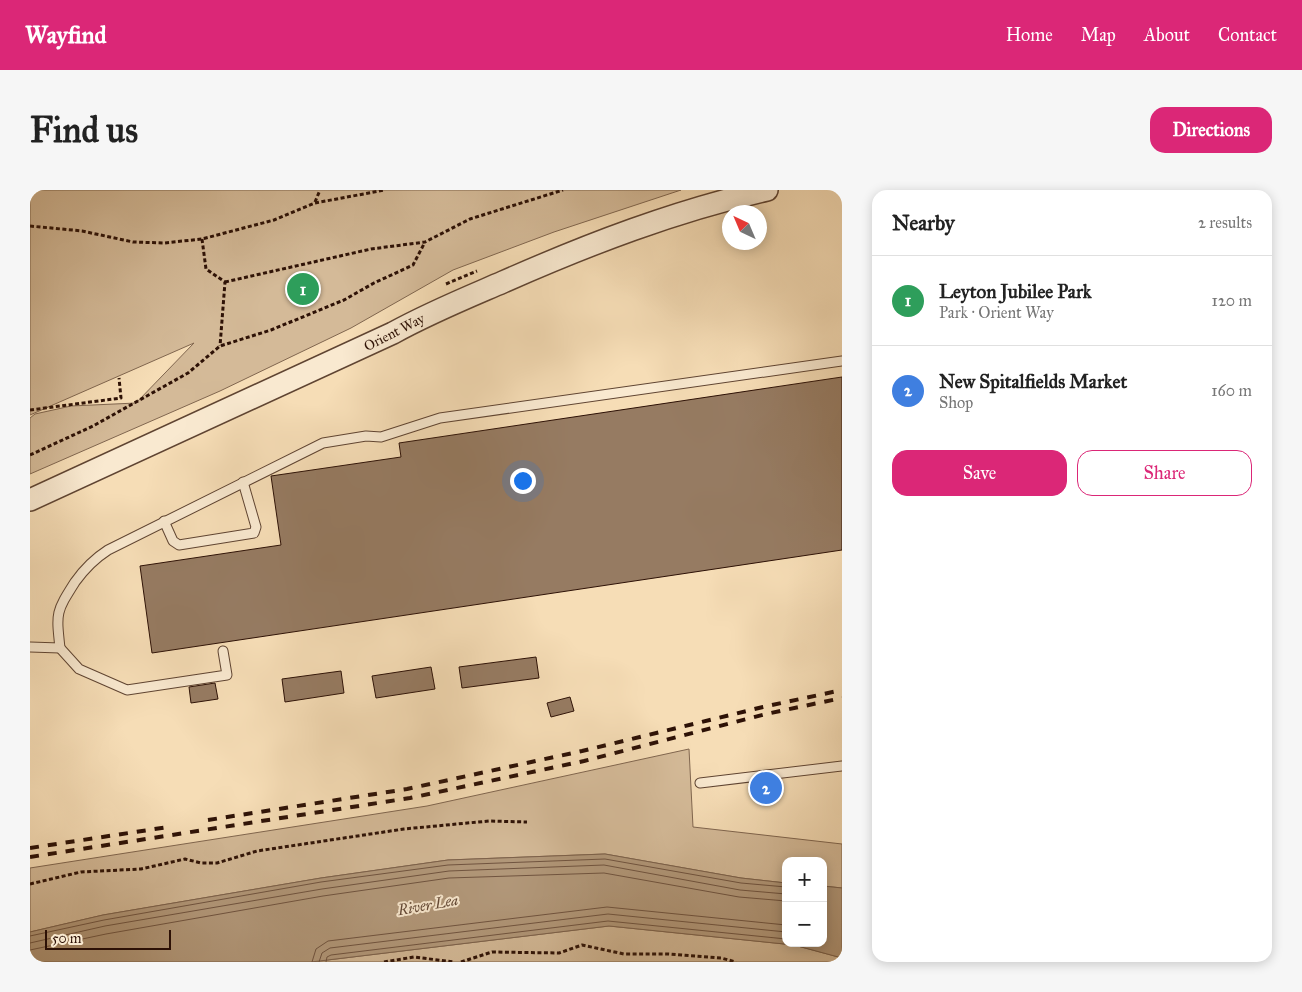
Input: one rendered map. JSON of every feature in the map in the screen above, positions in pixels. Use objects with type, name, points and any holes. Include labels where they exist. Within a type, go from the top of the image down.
[{"type":"street","name":"Orient Way","points":[[30,500],[393,334],[423,317],[562,256],[680,214],[767,190]]},
{"type":"lane","points":[[223,651],[227,674],[127,690],[79,669],[60,648],[57,622],[60,604],[90,562],[108,550],[323,443],[366,436],[382,438],[440,418],[842,361]]},
{"type":"lane","points":[[164,522],[173,541],[179,545],[254,534],[256,527],[243,482]]},
{"type":"lane","points":[[31,648],[60,648]]},
{"type":"lane","points":[[700,783],[842,766]]},
{"type":"path","points":[[315,203],[320,190]]},
{"type":"path","points":[[30,226],[82,231],[133,242],[164,243],[202,238],[274,220],[315,203],[386,190]]},
{"type":"path","points":[[202,238],[206,269],[225,282],[371,249],[425,242],[470,220],[563,190]]},
{"type":"path","points":[[30,455],[93,426],[188,373],[220,346],[271,330],[344,300],[374,283],[413,265],[425,242]]},
{"type":"path","points":[[220,346],[225,282]]},
{"type":"path","points":[[30,410],[121,398],[119,378]]},
{"type":"path","points":[[30,884],[81,872],[141,870],[185,859],[201,863],[217,863],[257,851],[404,829],[490,820],[527,822]]},
{"type":"path","points":[[461,962],[492,952],[559,953],[582,945],[624,954],[668,954],[721,958],[736,962]]},
{"type":"path","points":[[384,962],[414,958],[454,962]]},
{"type":"shaded area","points":[[30,190],[681,190],[554,232],[453,270],[351,328],[220,391],[30,474],[30,418],[35,414],[71,406],[136,403],[194,343],[30,415]]},
{"type":"shaded area","points":[[689,749],[693,827],[842,844],[842,888],[827,886],[827,857],[782,857],[782,883],[741,878],[605,854],[448,860],[321,878],[103,915],[30,932],[30,868],[427,806]]},
{"type":"shaded area","points":[[609,926],[782,944],[782,947],[801,947],[842,958],[842,962],[311,962]]},
{"type":"water","name":"River Lea","points":[[605,854],[741,878],[782,883],[782,944],[609,926],[311,962],[30,962],[30,932],[103,915],[321,878],[448,860]]},
{"type":"water","points":[[827,886],[842,888],[842,958],[801,947],[827,947]]},
{"type":"building","points":[[842,377],[842,550],[152,653],[140,566],[281,545],[271,476],[401,457],[399,443]]},
{"type":"building","points":[[536,657],[539,678],[462,688],[459,667]]},
{"type":"building","points":[[431,667],[435,689],[376,698],[372,676]]},
{"type":"building","points":[[341,671],[344,693],[285,702],[282,679]]},
{"type":"building","points":[[215,683],[218,699],[191,703],[189,687]]},
{"type":"building","points":[[570,697],[574,711],[551,717],[547,703]]},
{"type":"railway","points":[[208,820],[407,789],[582,751],[842,690]]},
{"type":"railway","points":[[30,857],[410,798],[584,761],[766,714],[842,698]]},
{"type":"railway","points":[[30,848],[168,827]]},
{"type":"place","name":"Leyton Jubilee Park","points":[[303,289]]},
{"type":"place","name":"New Spitalfields Market","points":[[766,788]]}]
